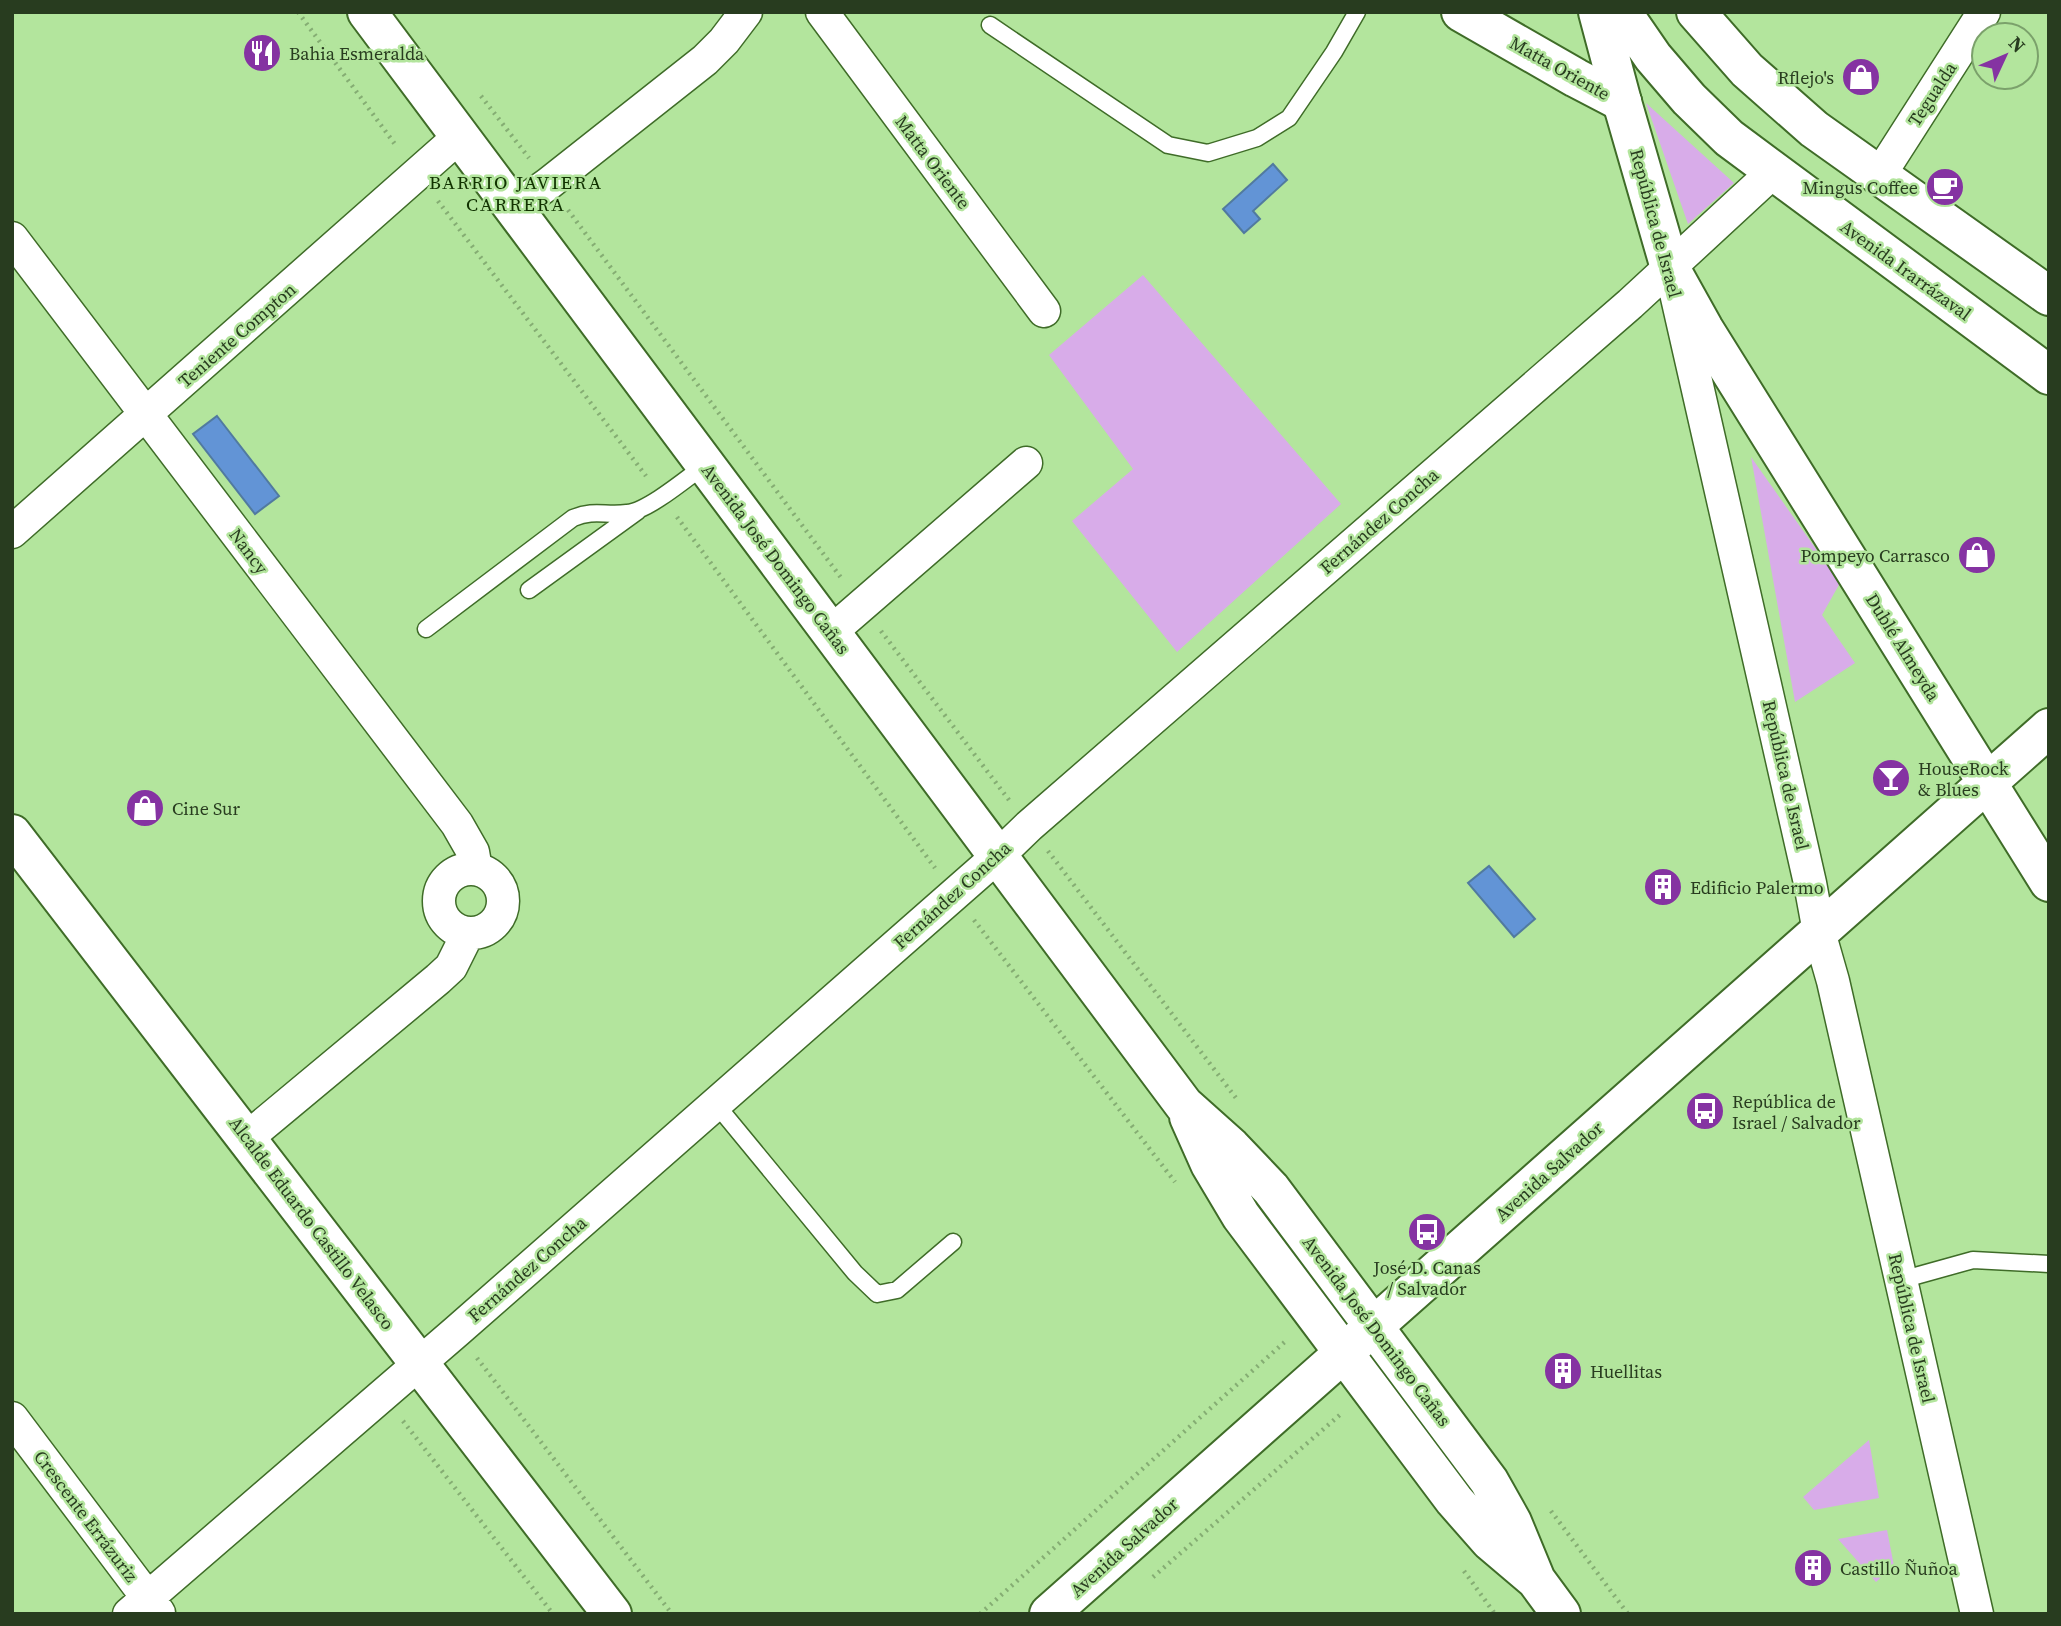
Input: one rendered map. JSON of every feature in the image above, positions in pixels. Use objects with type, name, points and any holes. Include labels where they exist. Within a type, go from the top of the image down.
[{"type":"main road","name":"Avenida José Domingo Cañas","points":[[367,12],[1184,1105],[1231,1147],[1271,1189],[1374,1326],[1489,1481],[1512,1522],[1536,1580]]},
{"type":"main road","name":"Matta Oriente","points":[[1461,12],[1622,102]]},
{"type":"main road","name":"República de Israel","points":[[1598,12],[1670,268]]},
{"type":"main road","name":"Avenida Irarrázaval","points":[[1622,12],[1653,57],[1689,99],[1729,138],[2049,375]]},
{"type":"main road","points":[[1696,12],[1747,70],[1814,129],[2049,296]]},
{"type":"main road","name":"Dublé Almeyda","points":[[1670,268],[1704,330],[2049,882]]},
{"type":"main road","name":"Avenida Salvador","points":[[1049,1614],[2049,728]]},
{"type":"main road","name":"Alcalde Eduardo Castillo Velasco","points":[[12,834],[612,1614]]},
{"type":"main road","name":"Avenida José Domingo Cañas","points":[[1184,1105],[1210,1164],[1241,1216],[1454,1500],[1490,1541],[1536,1580],[1561,1614]]},
{"type":"street","points":[[513,209],[695,68],[724,41],[746,12]]},
{"type":"street","name":"Matta Oriente","points":[[822,12],[1044,311]]},
{"type":"street","name":"Tegualda","points":[[1880,176],[1984,12]]},
{"type":"street","name":"Teniente Compton","points":[[12,532],[460,136]]},
{"type":"street","name":"Fernández Concha","points":[[145,1608],[382,1395],[1029,826],[1670,268],[1773,172]]},
{"type":"street","name":"Nancy","points":[[12,238],[457,824],[473,852],[476,869]]},
{"type":"street","name":"República de Israel","points":[[1670,268],[1812,891],[1819,932],[1833,981],[1977,1614]]},
{"type":"street","points":[[831,632],[1026,463]]},
{"type":"street","points":[[476,869],[494,878],[500,886],[504,906],[495,924],[487,930],[468,933],[447,923],[441,914],[439,903],[441,891],[454,874],[476,869]]},
{"type":"street","points":[[247,1138],[438,979],[458,955],[468,933]]},
{"type":"street","name":"Crescente Errázuriz","points":[[12,1418],[145,1608]]},
{"type":"lane","points":[[990,25],[1168,145],[1208,153],[1258,138],[1290,118],[1357,12]]},
{"type":"lane","points":[[529,590],[705,465]]},
{"type":"lane","points":[[426,629],[573,518],[586,513],[628,513],[643,508]]},
{"type":"lane","points":[[715,1103],[855,1273],[877,1294],[897,1290],[953,1242]]},
{"type":"lane","points":[[1901,1280],[1973,1260],[2049,1264]]},
{"type":"path","points":[[298,12],[661,496],[954,894],[1182,1192]]},
{"type":"path","points":[[457,1331],[672,1614]]},
{"type":"path","points":[[980,1614],[1292,1335]]},
{"type":"path","points":[[1151,1578],[1371,1388]]},
{"type":"path","points":[[382,1395],[553,1614]]},
{"type":"shaded area","points":[[1646,103],[1734,183],[1688,224]]},
{"type":"shaded area","points":[[1143,275],[1341,504],[1177,652],[1072,521],[1133,469],[1049,355]]},
{"type":"shaded area","points":[[1751,457],[1840,583],[1822,615],[1855,663],[1795,702]]},
{"type":"shaded area","points":[[1869,1440],[1879,1498],[1814,1510],[1803,1497]]},
{"type":"shaded area","points":[[1887,1530],[1894,1566],[1876,1582],[1838,1539]]},
{"type":"water","points":[[1273,164],[1287,180],[1253,211],[1260,219],[1244,233],[1223,209]]},
{"type":"water","points":[[217,416],[279,496],[255,514],[193,434]]},
{"type":"water","points":[[1489,866],[1535,919],[1514,937],[1468,883]]},
{"type":"place","name":"Bahia Esmeralda","points":[[262,53]]},
{"type":"place","name":"Rflejo's","points":[[1861,77]]},
{"type":"place","name":"Mingus Coffee","points":[[1945,187]]},
{"type":"place","name":"Pompeyo Carrasco","points":[[1977,555]]},
{"type":"place","name":"HouseRock & Blues","points":[[1891,778]]},
{"type":"place","name":"Cine Sur","points":[[145,808]]},
{"type":"place","name":"Edificio Palermo","points":[[1663,887]]},
{"type":"place","name":"República de Israel / Salvador","points":[[1705,1111]]},
{"type":"place","name":"José D. Canas / Salvador","points":[[1427,1232]]},
{"type":"place","name":"Huellitas","points":[[1563,1371]]},
{"type":"place","name":"Castillo Ñuñoa","points":[[1813,1568]]},
{"type":"district","name":"BARRIO JAVIERA CARRERA","points":[[516,193]]}]
